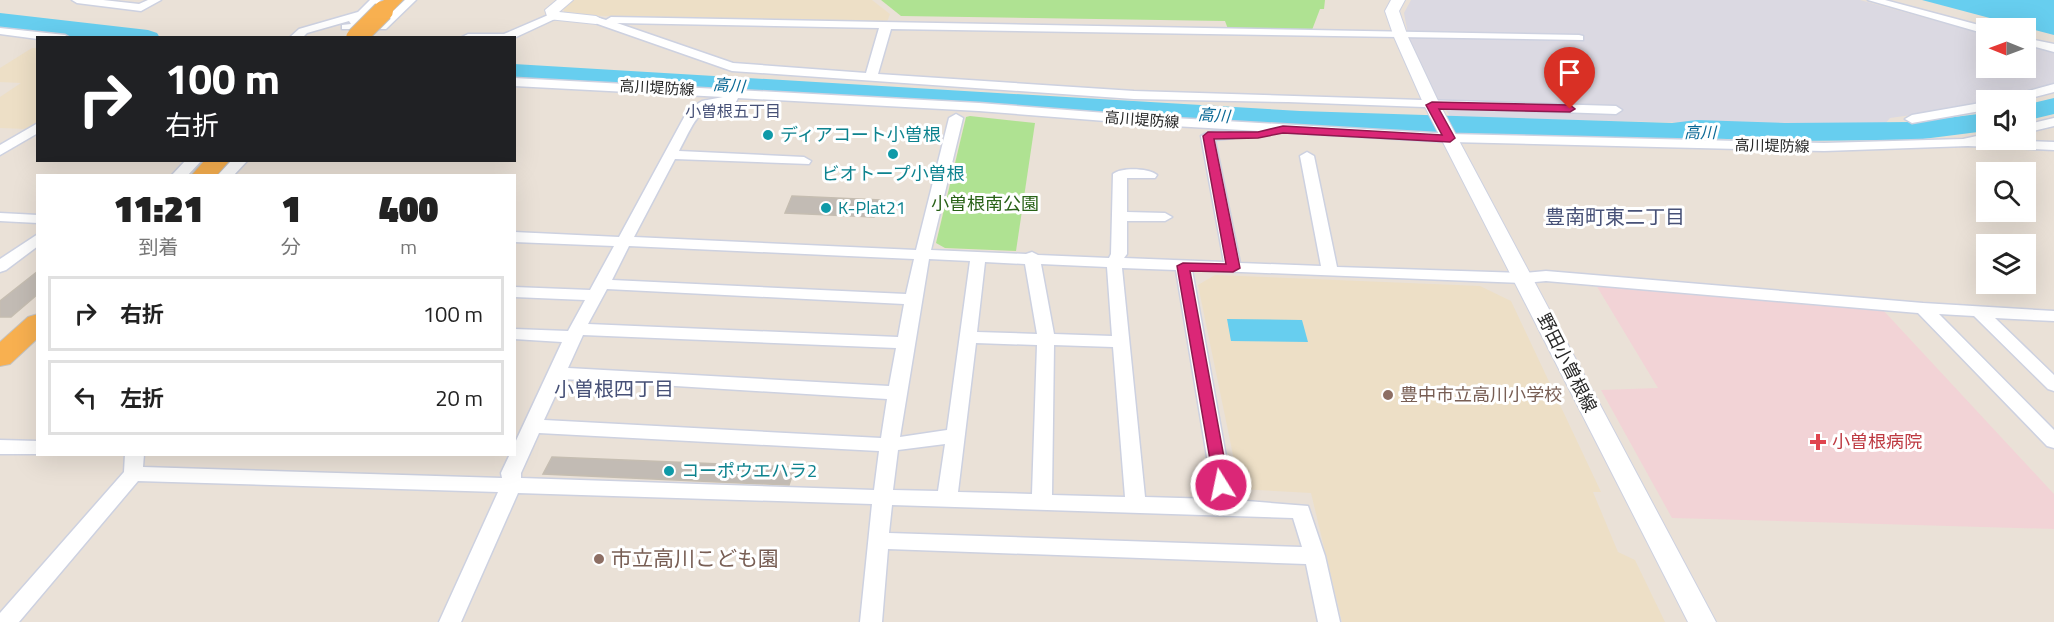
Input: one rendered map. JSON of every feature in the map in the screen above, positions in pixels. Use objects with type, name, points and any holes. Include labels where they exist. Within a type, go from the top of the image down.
[{"type":"highway","points":[[358,36],[384,4]]},
{"type":"highway","points":[[204,174],[217,162]]},
{"type":"highway","points":[[0,357],[36,325]]},
{"type":"street","points":[[77,0],[141,8],[156,0]]},
{"type":"street","points":[[361,14],[346,27],[382,27],[411,0]]},
{"type":"street","points":[[553,16],[552,10],[566,0]]},
{"type":"street","name":"野田小曽根線","points":[[1398,0],[1392,11],[1401,37],[1432,105],[1702,622]]},
{"type":"street","points":[[1873,0],[1976,28]]},
{"type":"street","points":[[297,36],[303,31],[361,14],[384,4]]},
{"type":"street","points":[[508,36],[553,16],[596,20],[1401,37],[1579,38]]},
{"type":"street","points":[[596,20],[732,67],[1134,95],[1616,110]]},
{"type":"street","points":[[871,78],[886,25]]},
{"type":"street","points":[[0,31],[46,36]]},
{"type":"street","points":[[2036,44],[2054,48]]},
{"type":"street","name":"高川堤防線","points":[[516,82],[979,107],[1283,130],[1450,138],[1824,147],[1964,143],[1976,140]]},
{"type":"street","points":[[2036,93],[2054,88]]},
{"type":"street","points":[[450,622],[512,484],[511,473],[576,333],[693,113],[707,104],[762,95]]},
{"type":"street","points":[[1912,119],[1976,108]]},
{"type":"street","points":[[871,622],[888,445],[922,254],[956,118]]},
{"type":"street","points":[[2036,126],[2054,122]]},
{"type":"street","points":[[0,151],[7,142],[36,128]]},
{"type":"street","points":[[1233,268],[1208,136],[1258,135],[1283,130]]},
{"type":"street","points":[[1964,143],[1996,146],[2054,146]]},
{"type":"street","points":[[670,155],[804,161]]},
{"type":"street","points":[[1306,156],[1330,271]]},
{"type":"street","points":[[180,174],[193,162]]},
{"type":"street","points":[[226,174],[239,162]]},
{"type":"street","points":[[1136,505],[1114,262],[1119,254],[1120,174],[1150,175]]},
{"type":"street","points":[[1119,216],[1165,217]]},
{"type":"street","points":[[0,217],[36,219]]},
{"type":"street","points":[[516,237],[1032,257],[1233,268],[1523,278],[1546,276],[1923,308],[2054,316]]},
{"type":"street","points":[[0,267],[36,240]]},
{"type":"street","points":[[947,500],[978,255]]},
{"type":"street","points":[[1032,257],[1046,339],[1042,502]]},
{"type":"street","points":[[1183,266],[1225,507]]},
{"type":"street","points":[[516,292],[598,290],[913,298]]},
{"type":"street","points":[[1923,308],[2054,441]]},
{"type":"street","points":[[1978,311],[2054,385]]},
{"type":"street","points":[[516,334],[576,333],[906,344]]},
{"type":"street","points":[[967,337],[1120,342]]},
{"type":"street","points":[[558,373],[897,393]]},
{"type":"street","points":[[533,426],[888,445],[955,436]]},
{"type":"street","points":[[0,447],[36,448]]},
{"type":"street","points":[[6,622],[134,464],[512,484],[1301,511],[1315,556],[1329,622]]},
{"type":"street","points":[[877,541],[1315,556]]},
{"type":"shaded area","points":[[573,0],[872,0],[890,14],[887,22],[565,15],[563,7]]},
{"type":"shaded area","points":[[1411,0],[1860,0],[1976,32],[1976,78],[2036,78],[2036,48],[2054,52],[2054,84],[2035,90],[1976,90],[1976,105],[1890,118],[1885,124],[1779,125],[1451,117],[1438,100],[1409,40],[1404,13]]},
{"type":"shaded area","points":[[32,48],[36,48],[36,125],[29,129],[0,128],[0,97],[21,83],[0,82],[0,68]]},
{"type":"shaded area","name":"豊中市立高川小学校","points":[[1215,275],[1480,286],[1511,301],[1601,492],[1593,492],[1618,552],[1635,560],[1665,622],[1342,622],[1311,493],[1240,489],[1198,285]]},
{"type":"shaded area","name":"小曽根病院","points":[[1596,285],[1883,310],[2054,494],[2054,529],[1672,518],[1601,390],[1658,388]]},
{"type":"green space","points":[[881,0],[1325,0],[1324,9],[1320,9],[1312,30],[1228,29],[1225,21],[901,16]]},
{"type":"green space","name":"小曽根南公園","points":[[966,117],[1035,123],[1016,251],[945,248],[936,243]]},
{"type":"water","points":[[1922,0],[2054,0],[2054,35],[2036,30],[2036,18],[1990,18]]},
{"type":"water","points":[[1227,319],[1302,320],[1308,342],[1231,341]]},
{"type":"building","name":"K-Plat21","points":[[792,196],[880,200],[874,217],[785,213]]},
{"type":"building","points":[[36,273],[36,296],[11,317],[0,317],[0,301]]},
{"type":"building","name":"コーポウエハラ2","points":[[552,457],[795,467],[789,485],[543,474]]},
{"type":"waterway","name":"高川","points":[[0,20],[132,36]]},
{"type":"waterway","name":"高川","points":[[516,72],[1300,120],[1672,132],[1697,129],[1785,132],[1915,131],[1976,123]]},
{"type":"waterway","name":"高川","points":[[2036,110],[2054,106]]},
{"type":"place","name":"ディアコート小曽根","points":[[768,135]]},
{"type":"place","name":"ビオトープ小曽根","points":[[893,154]]},
{"type":"place","name":"K-Plat21","points":[[826,208]]},
{"type":"place","name":"豊中市立高川小学校","points":[[1388,395]]},
{"type":"place","name":"小曽根病院","points":[[1818,442]]},
{"type":"place","name":"コーポウエハラ2","points":[[669,471]]},
{"type":"place","name":"市立高川こども園","points":[[599,559]]},
{"type":"district","name":"小曽根五丁目","points":[[733,111]]},
{"type":"district","name":"豊南町東二丁目","points":[[1615,217]]},
{"type":"district","name":"小曽根四丁目","points":[[614,389]]},
{"type":"route","points":[[1221,485],[1183,266],[1233,268],[1208,136],[1258,135],[1283,130],[1450,138],[1432,105],[1570,109]]}]
